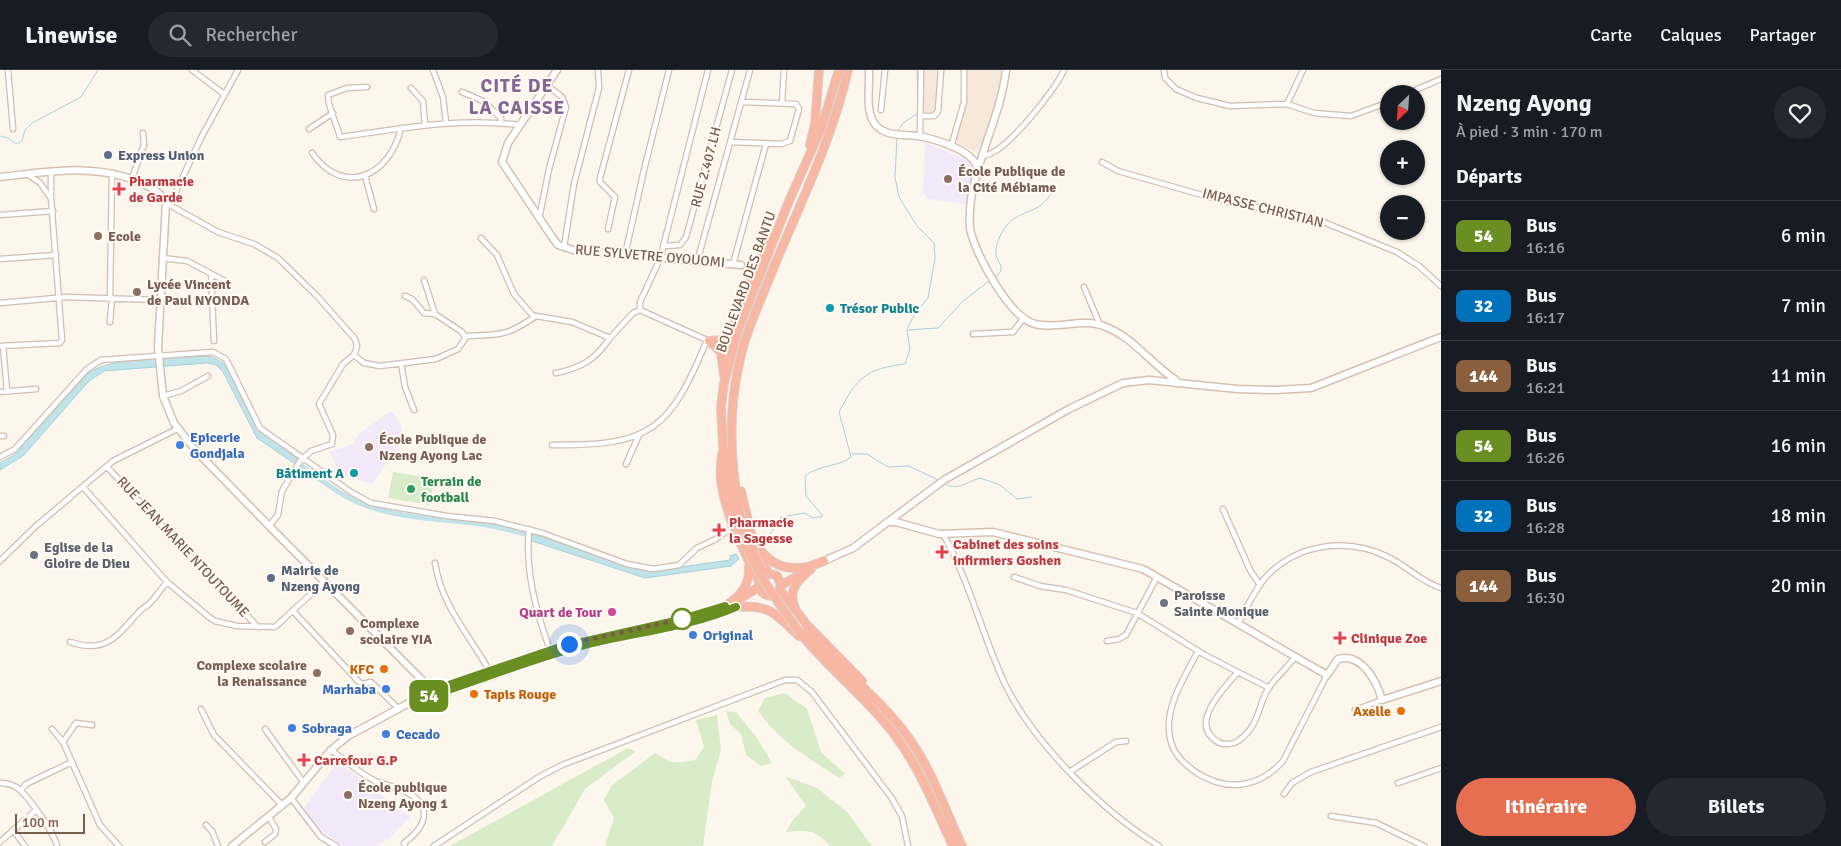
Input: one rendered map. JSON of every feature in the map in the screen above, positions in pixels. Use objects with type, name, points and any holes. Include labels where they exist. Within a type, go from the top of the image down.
[{"type":"highway","points":[[802,172],[815,124],[819,70]]},
{"type":"highway","name":"BOULEVARD DES BANTU","points":[[736,510],[723,447],[721,407],[724,383],[738,330],[776,234],[821,130],[839,70]]},
{"type":"highway","name":"BOULEVARD DES BANTU","points":[[736,510],[731,460],[732,428],[737,373],[743,349],[771,272],[831,128],[848,70]]},
{"type":"highway","points":[[708,340],[720,341],[731,332],[768,240],[776,234]]},
{"type":"highway","points":[[708,340],[723,356],[724,383]]},
{"type":"highway","points":[[732,428],[740,487],[754,543],[799,617],[867,686],[909,738],[932,777],[962,846]]},
{"type":"highway","points":[[723,447],[721,480],[733,527],[759,584],[801,633],[878,714],[901,744],[926,788],[952,846]]},
{"type":"highway","points":[[736,510],[743,542],[752,563],[763,582],[801,633]]},
{"type":"highway","points":[[754,543],[770,561],[779,566],[788,570],[809,568]]},
{"type":"highway","points":[[736,607],[767,595],[777,594],[781,587],[809,568],[824,561]]},
{"type":"highway","points":[[725,606],[739,596],[746,587],[749,578],[749,564]]},
{"type":"highway","points":[[725,606],[749,595],[759,584],[763,576],[809,568]]},
{"type":"highway","points":[[799,617],[792,599],[793,590],[809,568]]},
{"type":"highway","points":[[736,607],[758,606],[772,610],[801,633],[880,704],[909,738]]},
{"type":"street","points":[[8,70],[13,129]]},
{"type":"street","points":[[192,70],[224,94]]},
{"type":"street","points":[[238,70],[224,94],[174,196],[166,203],[160,300],[159,356],[166,407],[177,429],[269,526],[433,692]]},
{"type":"street","points":[[433,70],[443,97],[446,123]]},
{"type":"street","name":"RUE SYLVETRE OYOUOMI","points":[[557,70],[504,149],[502,162],[552,238],[564,247],[573,250],[741,265]]},
{"type":"street","points":[[564,247],[574,184],[599,88],[598,70]]},
{"type":"street","points":[[608,229],[615,197],[600,182],[600,178],[629,70]]},
{"type":"street","points":[[625,255],[645,162],[669,70]]},
{"type":"street","points":[[640,310],[640,302],[664,246],[708,70]]},
{"type":"street","name":"RUE 2.407.LH","points":[[664,246],[680,245],[686,237],[732,70]]},
{"type":"street","points":[[697,262],[750,70]]},
{"type":"street","points":[[782,103],[784,70]]},
{"type":"street","points":[[869,70],[871,115],[876,125],[885,132],[920,136],[965,153],[974,160],[978,170]]},
{"type":"street","points":[[881,110],[885,70]]},
{"type":"street","points":[[920,136],[921,70]]},
{"type":"street","points":[[920,116],[934,116],[938,111],[942,70]]},
{"type":"street","points":[[951,147],[964,102],[964,70]]},
{"type":"street","points":[[1006,70],[971,199],[970,229],[980,256],[993,279],[1023,319],[1045,325],[1080,322],[1100,325],[1124,337],[1179,382]]},
{"type":"street","points":[[965,153],[992,154],[1028,122],[1045,102],[1064,70]]},
{"type":"street","points":[[1164,70],[1165,78],[1170,84],[1197,98],[1230,106],[1287,104],[1314,113],[1352,116],[1380,105]]},
{"type":"street","points":[[1287,104],[1303,70]]},
{"type":"street","points":[[1425,86],[1441,79]]},
{"type":"street","points":[[539,220],[566,107],[562,97],[547,85]]},
{"type":"street","points":[[367,87],[329,93],[328,102],[340,137],[446,123],[501,122],[519,124]]},
{"type":"street","points":[[411,88],[423,101],[425,125]]},
{"type":"street","points":[[462,92],[490,106],[501,118],[501,122]]},
{"type":"street","points":[[731,142],[781,144],[790,141],[794,132],[798,106],[793,103],[742,102]]},
{"type":"street","points":[[309,129],[333,113]]},
{"type":"street","points":[[312,153],[326,167],[339,176],[347,178],[365,176],[376,170],[393,150],[401,128]]},
{"type":"street","points":[[132,178],[144,145],[143,133]]},
{"type":"street","points":[[732,264],[766,144]]},
{"type":"street","name":"IMPASSE CHRISTIAN","points":[[1102,162],[1118,171],[1223,201],[1311,217],[1357,234],[1401,254],[1419,266],[1441,286]]},
{"type":"street","points":[[0,177],[87,170],[112,172],[132,178],[154,189],[166,203],[218,232],[261,247],[282,261],[355,340],[357,346],[354,355],[343,364],[318,404],[334,438],[331,445],[315,450],[302,460],[282,491],[278,515],[269,526]]},
{"type":"street","points":[[110,322],[112,172]]},
{"type":"street","points":[[7,391],[1,346],[60,342],[62,340],[51,198],[51,173]]},
{"type":"street","points":[[27,174],[40,183],[51,198]]},
{"type":"street","points":[[365,176],[374,209]]},
{"type":"street","points":[[0,215],[53,211]]},
{"type":"street","points":[[481,238],[497,255],[514,294],[534,317],[572,322],[610,338]]},
{"type":"street","points":[[0,259],[56,255]]},
{"type":"street","points":[[162,258],[187,261],[227,282]]},
{"type":"street","points":[[211,274],[214,341]]},
{"type":"street","points":[[424,280],[436,314]]},
{"type":"street","points":[[1084,287],[1100,325]]},
{"type":"street","points":[[405,296],[412,299],[424,313],[436,314],[462,332],[465,337]]},
{"type":"street","points":[[0,303],[60,298],[160,300]]},
{"type":"street","points":[[552,445],[606,443],[639,435],[659,424],[670,411],[708,340],[640,310]]},
{"type":"street","points":[[556,374],[576,369],[587,363],[633,314],[640,310]]},
{"type":"street","points":[[465,337],[498,336],[522,326],[534,317]]},
{"type":"street","points":[[973,334],[1013,332],[1023,319]]},
{"type":"street","points":[[824,561],[853,548],[941,482],[1112,388],[1135,380],[1156,380],[1250,390],[1311,388],[1441,336]]},
{"type":"street","points":[[354,355],[372,365],[401,364],[445,356],[460,348],[465,337]]},
{"type":"street","points":[[0,457],[15,449],[94,364],[108,358],[213,352],[222,356],[231,368],[258,425],[302,460],[351,492],[371,502],[447,516],[488,520],[529,530],[628,564],[653,569],[679,565],[697,548],[716,539],[733,527]]},
{"type":"street","points":[[401,364],[405,388],[414,410]]},
{"type":"street","points":[[1156,380],[1163,376],[1162,369]]},
{"type":"street","points":[[163,396],[181,391],[208,376]]},
{"type":"street","points":[[0,392],[36,390]]},
{"type":"street","points":[[0,561],[36,526],[107,467],[132,450],[177,429]]},
{"type":"street","points":[[626,464],[639,435]]},
{"type":"street","name":"RUE JEAN MARIE NTOUTOUME","points":[[107,467],[258,628]]},
{"type":"street","points":[[83,487],[167,582],[215,621],[258,628],[275,627],[324,582]]},
{"type":"street","points":[[903,509],[900,517],[907,526]]},
{"type":"street","points":[[1224,512],[1250,570],[1260,585]]},
{"type":"street","points":[[886,522],[896,522],[943,534],[993,532],[1129,565],[1157,577],[1327,676]]},
{"type":"street","points":[[529,530],[527,554],[530,586],[550,650]]},
{"type":"street","points":[[943,534],[990,649],[1017,708],[1058,760],[1130,827],[1160,846]]},
{"type":"street","points":[[1238,624],[1260,585],[1278,566],[1290,557],[1304,551],[1333,544],[1356,546],[1377,552],[1441,588]]},
{"type":"street","points":[[435,563],[442,594],[454,617],[473,642],[490,672]]},
{"type":"street","points":[[1014,576],[1040,586],[1066,590],[1137,614],[1198,651],[1269,688]]},
{"type":"street","points":[[1107,641],[1119,639],[1126,635],[1157,577]]},
{"type":"street","points":[[70,642],[91,646],[112,640],[126,628],[142,608],[148,605],[167,582]]},
{"type":"street","points":[[232,846],[240,844],[291,798],[331,750],[348,736],[424,696],[550,650],[675,621],[725,606]]},
{"type":"street","points":[[433,692],[563,651],[696,621],[736,607]]},
{"type":"street","points":[[293,612],[359,682],[362,684],[371,682],[400,709]]},
{"type":"street","points":[[1198,651],[1175,698],[1170,714],[1169,730],[1176,755],[1185,765],[1215,783],[1226,785],[1252,783],[1274,771],[1283,761],[1327,676],[1338,659],[1346,658],[1354,661],[1374,677],[1382,700]]},
{"type":"street","points":[[1238,672],[1210,707],[1206,728],[1210,737],[1223,744],[1237,743],[1250,730],[1260,715],[1269,688],[1295,657]]},
{"type":"street","points":[[434,846],[562,764],[778,682],[793,680],[807,687],[822,704],[854,750],[891,797],[902,816],[908,846]]},
{"type":"street","points":[[1355,710],[1441,681]]},
{"type":"street","points":[[201,709],[214,735],[282,805]]},
{"type":"street","points":[[63,742],[76,722],[92,724]]},
{"type":"street","points":[[1284,794],[1292,783],[1311,772],[1441,727]]},
{"type":"street","points":[[52,729],[63,742],[100,825],[118,846]]},
{"type":"street","points":[[265,729],[304,783]]},
{"type":"street","points":[[1071,771],[1116,742],[1126,741]]},
{"type":"street","points":[[331,750],[370,778],[403,790],[418,802],[424,811],[424,818],[418,831],[404,843],[404,846]]},
{"type":"street","points":[[20,790],[26,784],[72,762]]},
{"type":"street","points":[[1398,783],[1441,768]]},
{"type":"street","points":[[0,782],[11,784],[20,790],[53,832],[57,846]]},
{"type":"street","points":[[291,798],[321,837],[336,846]]},
{"type":"street","points":[[0,842],[36,810]]},
{"type":"street","points":[[1331,816],[1367,820],[1384,825],[1424,846]]},
{"type":"street","points":[[265,842],[275,834],[276,829],[269,817]]},
{"type":"street","points":[[206,825],[212,831],[218,846]]},
{"type":"street","points":[[14,830],[25,846]]},
{"type":"shaded area","points":[[923,70],[939,70],[937,105],[935,111],[930,114],[923,113]]},
{"type":"shaded area","points":[[966,70],[1002,70],[998,92],[981,147],[974,151],[959,144],[956,139],[968,96]]},
{"type":"shaded area","name":"École Publique de la Cité Mébiame","points":[[925,142],[967,160],[971,164],[975,171],[966,204],[928,199],[923,193]]},
{"type":"shaded area","name":"École Publique de Nzeng Ayong Lac","points":[[391,411],[398,419],[404,435],[373,484],[340,474],[330,452],[353,444],[359,434]]},
{"type":"shaded area","name":"École publique Nzeng Ayong 1","points":[[341,764],[410,817],[389,839],[375,846],[342,846],[317,827],[303,809],[334,767]]},
{"type":"green space","name":"Terrain de football","points":[[393,472],[434,479],[430,505],[388,498]]},
{"type":"green space","points":[[849,679],[901,731],[924,769],[958,846],[956,846],[895,729]]},
{"type":"green space","points":[[785,693],[807,709],[821,752],[845,774],[839,778],[795,749],[776,732],[758,711],[765,698]]},
{"type":"green space","points":[[726,711],[736,712],[757,738],[772,763],[761,766],[746,755],[741,734],[730,724]]},
{"type":"green space","points":[[717,715],[721,750],[712,781],[703,846],[605,846],[614,818],[604,800],[611,786],[655,753],[674,762],[695,760],[704,747],[696,720]]},
{"type":"green space","points":[[628,748],[636,751],[585,789],[552,846],[450,846]]},
{"type":"green space","points":[[785,776],[817,788],[847,812],[872,846],[830,846],[820,836],[811,832],[786,832],[792,821],[806,806]]},
{"type":"water","points":[[210,356],[225,364],[256,425],[298,459],[295,464],[257,438],[223,372],[216,365],[207,363],[104,371],[89,381],[23,456],[0,470],[0,463],[14,455],[86,375],[97,369],[127,361]]},
{"type":"water","points":[[529,532],[628,566],[653,571],[730,560],[730,556],[736,554],[739,559],[731,566],[645,578],[529,540]]},
{"type":"waterway","points":[[0,136],[8,138],[16,144],[22,141],[25,130],[32,123],[81,97],[98,70]]},
{"type":"waterway","points":[[897,132],[903,123],[918,113],[917,70]]},
{"type":"waterway","points":[[897,137],[895,177],[899,197],[917,226],[934,243],[935,258],[928,298],[915,313],[907,329]]},
{"type":"waterway","points":[[995,278],[1001,271],[996,250],[998,240],[1004,229],[1015,218],[1043,204],[1051,194]]},
{"type":"waterway","points":[[764,544],[781,517],[805,513],[813,518],[823,516],[806,496],[805,476],[810,472],[842,462],[851,457],[839,412],[857,383],[871,372],[905,364],[910,349],[907,330],[938,328],[963,301],[989,281]]},
{"type":"waterway","points":[[852,454],[867,454],[888,467],[909,466],[940,481]]},
{"type":"waterway","points":[[291,458],[347,497],[379,510],[395,514],[487,525],[525,534]]},
{"type":"waterway","points":[[943,483],[952,487],[980,478],[1000,485],[1017,499],[1032,497]]},
{"type":"bus line","name":"54","points":[[725,606],[675,621],[569,644],[483,675],[431,691],[424,696],[430,696],[494,676],[563,651],[696,621],[736,607]]},
{"type":"place","name":"Express Union","points":[[108,155]]},
{"type":"place","name":"École Publique de la Cité Mébiame","points":[[948,179]]},
{"type":"place","name":"Pharmacie de Garde","points":[[119,189]]},
{"type":"place","name":"Ecole","points":[[98,236]]},
{"type":"place","name":"Lycée Vincent de Paul NYONDA","points":[[137,292]]},
{"type":"place","name":"Trésor Public","points":[[830,308]]},
{"type":"place","name":"Epicerie Gondjala","points":[[180,445]]},
{"type":"place","name":"École Publique de Nzeng Ayong Lac","points":[[369,447]]},
{"type":"place","name":"Bâtiment A","points":[[354,473]]},
{"type":"place","name":"Terrain de football","points":[[411,489]]},
{"type":"place","name":"Pharmacie la Sagesse","points":[[719,530]]},
{"type":"place","name":"Cabinet des soins infirmiers Goshen","points":[[942,552]]},
{"type":"place","name":"Eglise de la Gloire de Dieu","points":[[34,555]]},
{"type":"place","name":"Mairie de Nzeng Ayong","points":[[271,578]]},
{"type":"place","name":"Paroisse Sainte Monique","points":[[1164,603]]},
{"type":"place","name":"Quart de Tour","points":[[612,612]]},
{"type":"place","name":"Complexe scolaire YIA","points":[[350,631]]},
{"type":"place","name":"Original","points":[[693,635]]},
{"type":"place","name":"Clinique Zoe","points":[[1340,638]]},
{"type":"place","name":"KFC","points":[[384,669]]},
{"type":"place","name":"Complexe scolaire la Renaissance","points":[[317,673]]},
{"type":"place","name":"Marhaba","points":[[386,689]]},
{"type":"place","name":"Tapis Rouge","points":[[474,694]]},
{"type":"place","name":"Axelle","points":[[1401,711]]},
{"type":"place","name":"Sobraga","points":[[292,728]]},
{"type":"place","name":"Cecado","points":[[386,734]]},
{"type":"place","name":"Carrefour G.P","points":[[304,760]]},
{"type":"place","name":"École publique Nzeng Ayong 1","points":[[348,795]]},
{"type":"district","name":"CITÉ DE LA CAISSE","points":[[517,97]]},
{"type":"route","points":[[569,644],[682,619]]}]
